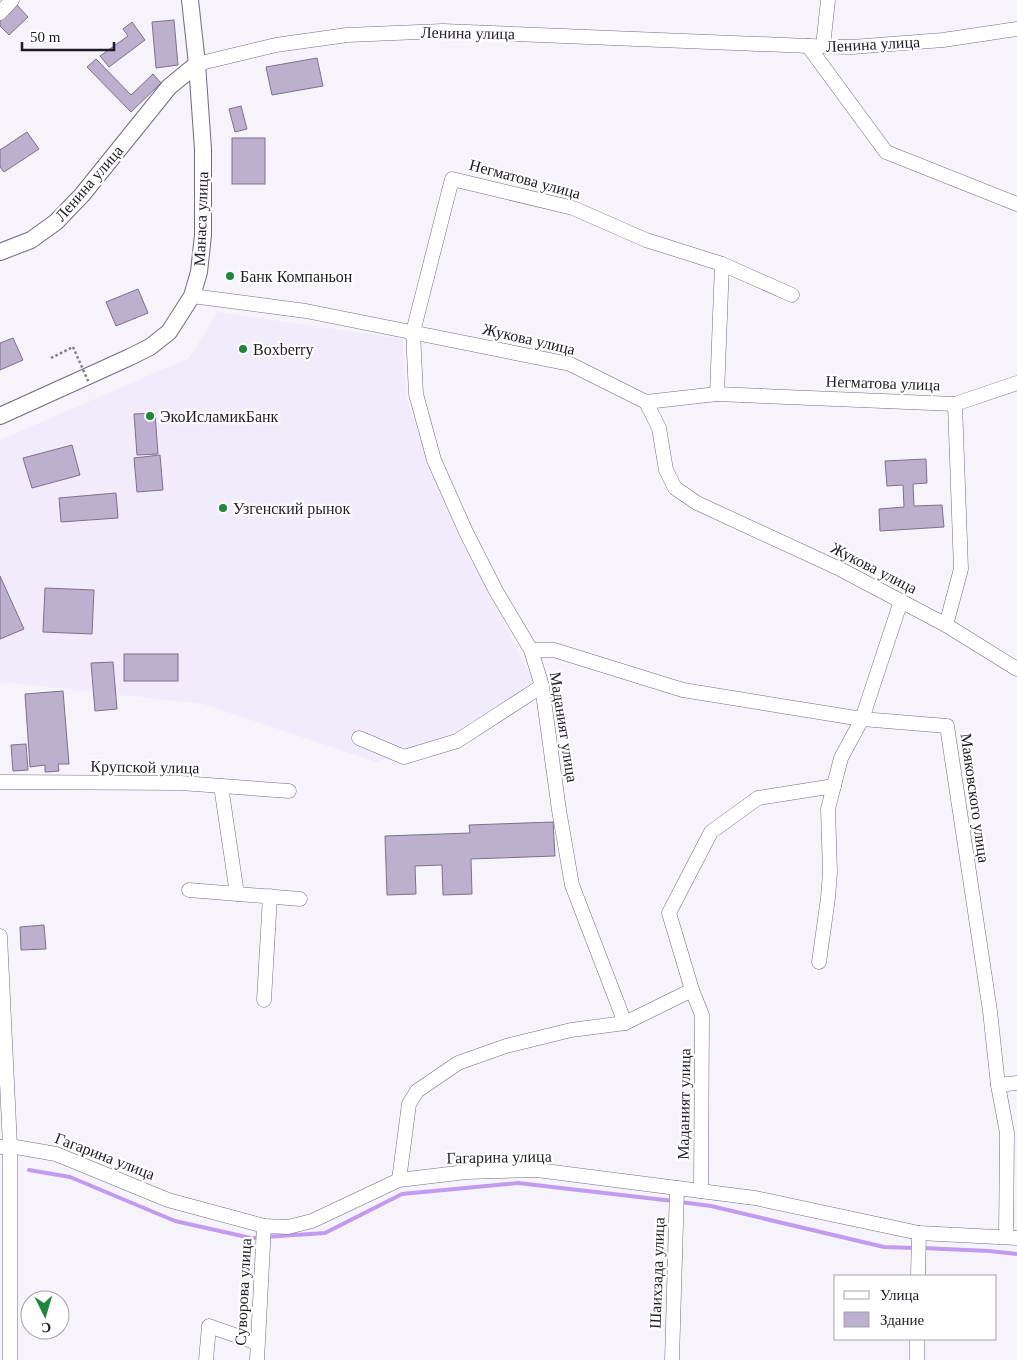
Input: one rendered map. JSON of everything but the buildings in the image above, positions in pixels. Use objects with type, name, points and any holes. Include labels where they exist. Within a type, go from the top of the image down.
[{"type":"main road","name":"Манаса улица","points":[[0,416],[130,358],[150,347],[169,332],[192,296],[199,272],[203,235],[202,149],[197,64],[190,0]]},
{"type":"main road","name":"Ленина улица","points":[[0,252],[32,240],[56,222],[82,196],[169,87],[197,64]]},
{"type":"street","points":[[0,13],[12,0]]},
{"type":"street","points":[[822,46],[828,0]]},
{"type":"street","name":"Ленина улица","points":[[197,64],[276,46],[347,35],[443,31],[808,46],[852,46],[944,40],[1017,29]]},
{"type":"street","points":[[808,46],[886,152],[1017,204]]},
{"type":"street","name":"Негматова улица","points":[[413,332],[452,178],[573,208],[646,240],[722,264],[792,295]]},
{"type":"street","points":[[717,394],[722,264]]},
{"type":"street","name":"Жукова улица","points":[[192,296],[306,312],[570,364],[646,402],[659,428],[666,470],[676,488],[697,503],[840,569],[946,625],[1017,669]]},
{"type":"street","name":"Маданият улица","points":[[413,332],[416,394],[434,460],[466,532],[496,591],[531,650],[542,686],[551,740],[559,810],[572,885],[626,1024]]},
{"type":"street","points":[[955,404],[1017,383]]},
{"type":"street","name":"Негматова улица","points":[[646,402],[717,394],[955,404],[961,569],[946,625]]},
{"type":"street","points":[[819,962],[829,881],[828,809],[842,758],[862,718],[901,601]]},
{"type":"street","name":"Маяковского улица","points":[[531,650],[554,650],[682,690],[862,718],[947,726],[990,1011],[998,1085],[1007,1133],[1012,1238]]},
{"type":"street","points":[[359,738],[404,757],[457,741],[542,686]]},
{"type":"street","name":"Крупской улица","points":[[0,782],[181,784],[289,791]]},
{"type":"street","points":[[222,786],[237,894]]},
{"type":"street","name":"Маданият улица","points":[[701,1191],[702,1015],[692,990],[669,913],[711,832],[758,798],[834,786]]},
{"type":"street","points":[[189,890],[300,899]]},
{"type":"street","points":[[264,1000],[270,896]]},
{"type":"street","points":[[0,936],[10,1360]]},
{"type":"street","points":[[399,1180],[409,1104],[418,1091],[458,1063],[506,1046],[570,1030],[626,1024],[692,990]]},
{"type":"street","points":[[998,1085],[1017,1083]]},
{"type":"street","name":"Гагарина улица","points":[[5,1147],[56,1154],[168,1200],[264,1226],[288,1226],[312,1221],[399,1180],[466,1172],[538,1170],[755,1198],[919,1233],[1012,1238]]},
{"type":"street","name":"Шаихзада улица","points":[[672,1360],[677,1188]]},
{"type":"street","name":"Суворова улица","points":[[257,1360],[264,1226]]},
{"type":"street","points":[[918,1275],[919,1233]]},
{"type":"street","points":[[206,1360],[209,1326],[257,1343]]},
{"type":"street","points":[[917,1340],[917,1360]]},
{"type":"path","points":[[51,358],[73,348],[89,383]]},
{"type":"shaded area","name":"Узгенский рынок","points":[[218,312],[403,339],[406,396],[430,471],[463,544],[534,682],[456,732],[376,762],[203,704],[0,682],[0,440],[189,358]]},
{"type":"waterway","points":[[29,1170],[70,1177],[175,1221],[251,1238],[325,1233],[402,1194],[518,1183],[673,1201]]},
{"type":"waterway","points":[[680,1202],[711,1206],[884,1247],[915,1248]]},
{"type":"waterway","points":[[922,1248],[1017,1254]]},
{"type":"place","name":"Банк Компаньон","points":[[230,276]]},
{"type":"place","name":"Boxberry","points":[[243,349]]},
{"type":"place","name":"ЭкоИсламикБанк","points":[[150,416]]},
{"type":"place","name":"Узгенский рынок","points":[[223,508]]}]
